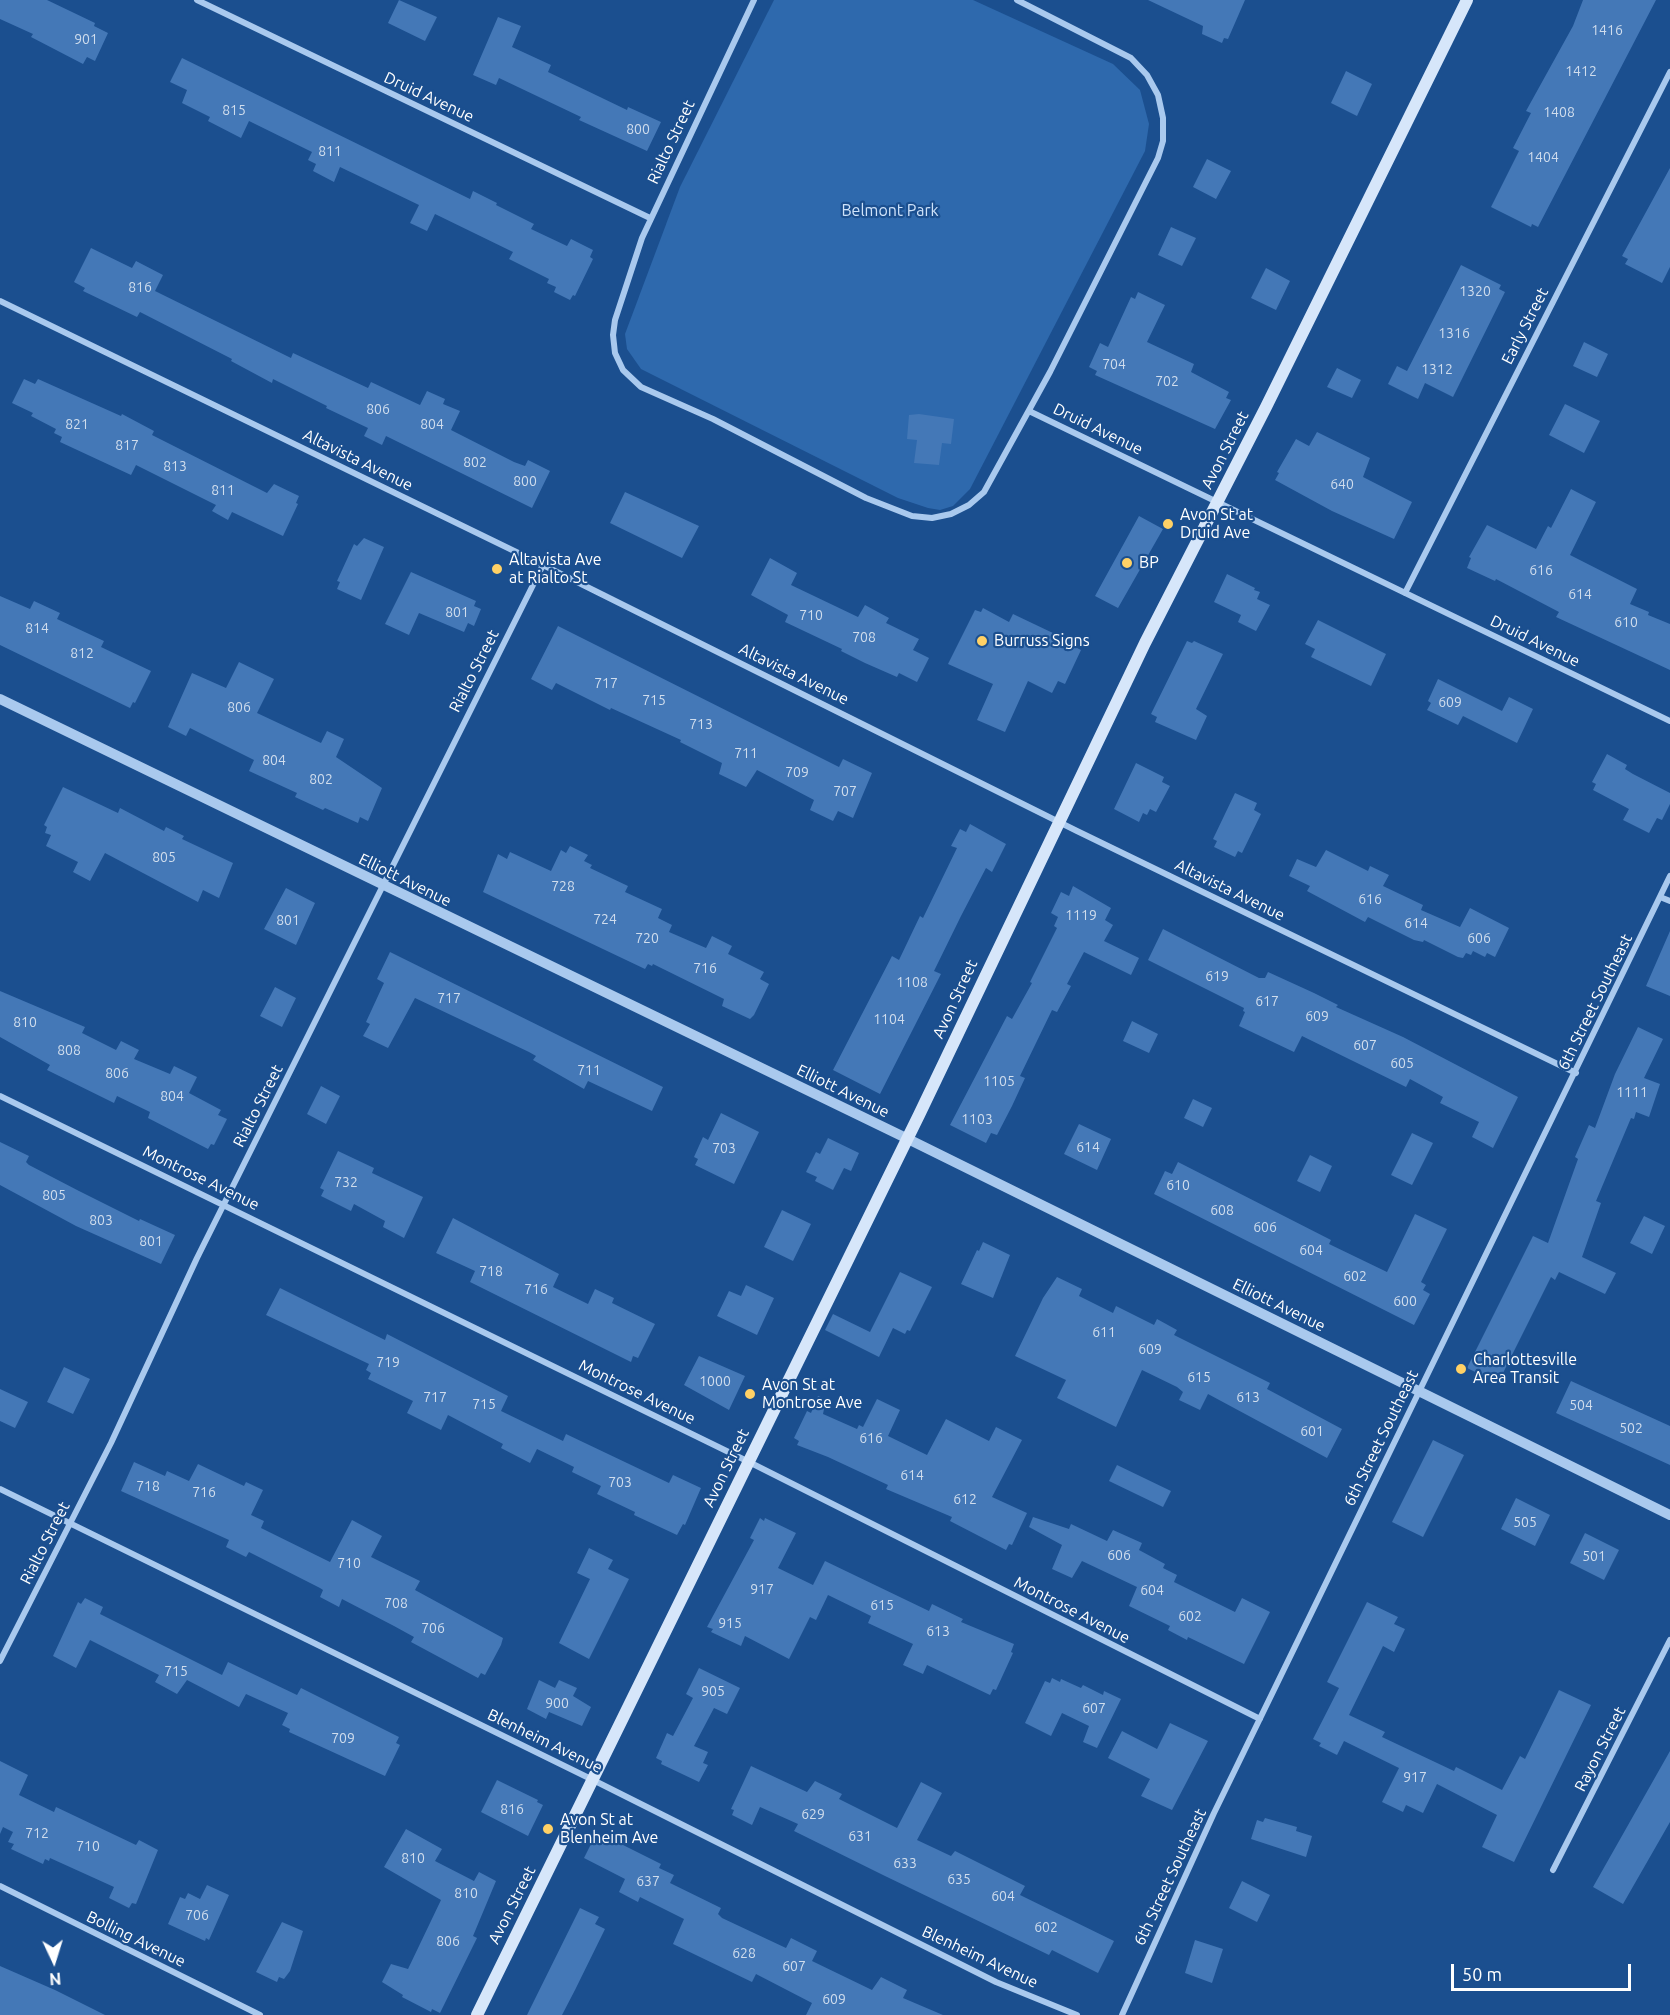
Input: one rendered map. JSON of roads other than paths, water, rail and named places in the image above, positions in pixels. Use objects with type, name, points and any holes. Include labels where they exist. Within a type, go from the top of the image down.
[{"type":"main road","name":"Avon Street","points":[[477,2015],[906,1138],[1145,643],[1467,0]]},
{"type":"street","name":"Druid Avenue","points":[[197,0],[650,219]]},
{"type":"street","name":"Rialto Street","points":[[622,298],[650,219],[754,0]]},
{"type":"street","points":[[1017,0],[1124,54],[1147,75],[1158,95],[1163,118],[1163,141],[1158,158],[1029,411]]},
{"type":"street","name":"Early Street","points":[[1405,593],[1670,72]]},
{"type":"street","name":"Druid Avenue","points":[[622,298],[613,335],[615,353],[623,370],[641,387],[713,419],[855,494],[912,516],[932,518],[951,514],[969,505],[984,492],[1029,411],[1670,721]]},
{"type":"street","name":"Altavista Avenue","points":[[0,301],[543,565],[1059,822],[1576,1073]]},
{"type":"street","name":"Rialto Street","points":[[0,1661],[70,1524],[382,885],[543,565]]},
{"type":"street","name":"Elliott Avenue","points":[[0,699],[906,1138],[1670,1515]]},
{"type":"street","name":"6th Street Southeast","points":[[1122,2015],[1260,1719],[1670,876]]},
{"type":"street","points":[[1660,897],[1670,901]]},
{"type":"street","name":"Montrose Avenue","points":[[0,1096],[225,1203],[747,1461],[1260,1719]]},
{"type":"street","name":"Blenheim Avenue","points":[[0,1490],[593,1780],[996,1982],[1077,2015]]},
{"type":"street","name":"Rayon Street","points":[[1553,1870],[1670,1640]]},
{"type":"street","name":"Bolling Avenue","points":[[0,1886],[260,2015]]},
{"type":"place","name":"Avon St at Druid Ave","points":[[1168,524]]},
{"type":"place","name":"BP","points":[[1127,563]]},
{"type":"place","name":"Altavista Ave at Rialto St","points":[[497,569]]},
{"type":"place","name":"Burruss Signs","points":[[982,641]]},
{"type":"place","name":"Charlottesville Area Transit","points":[[1461,1369]]},
{"type":"place","name":"Avon St at Montrose Ave","points":[[750,1394]]},
{"type":"place","name":"Avon St at Blenheim Ave","points":[[548,1829]]},
{"type":"park label","name":"Belmont Park","points":[[890,211]]}]
